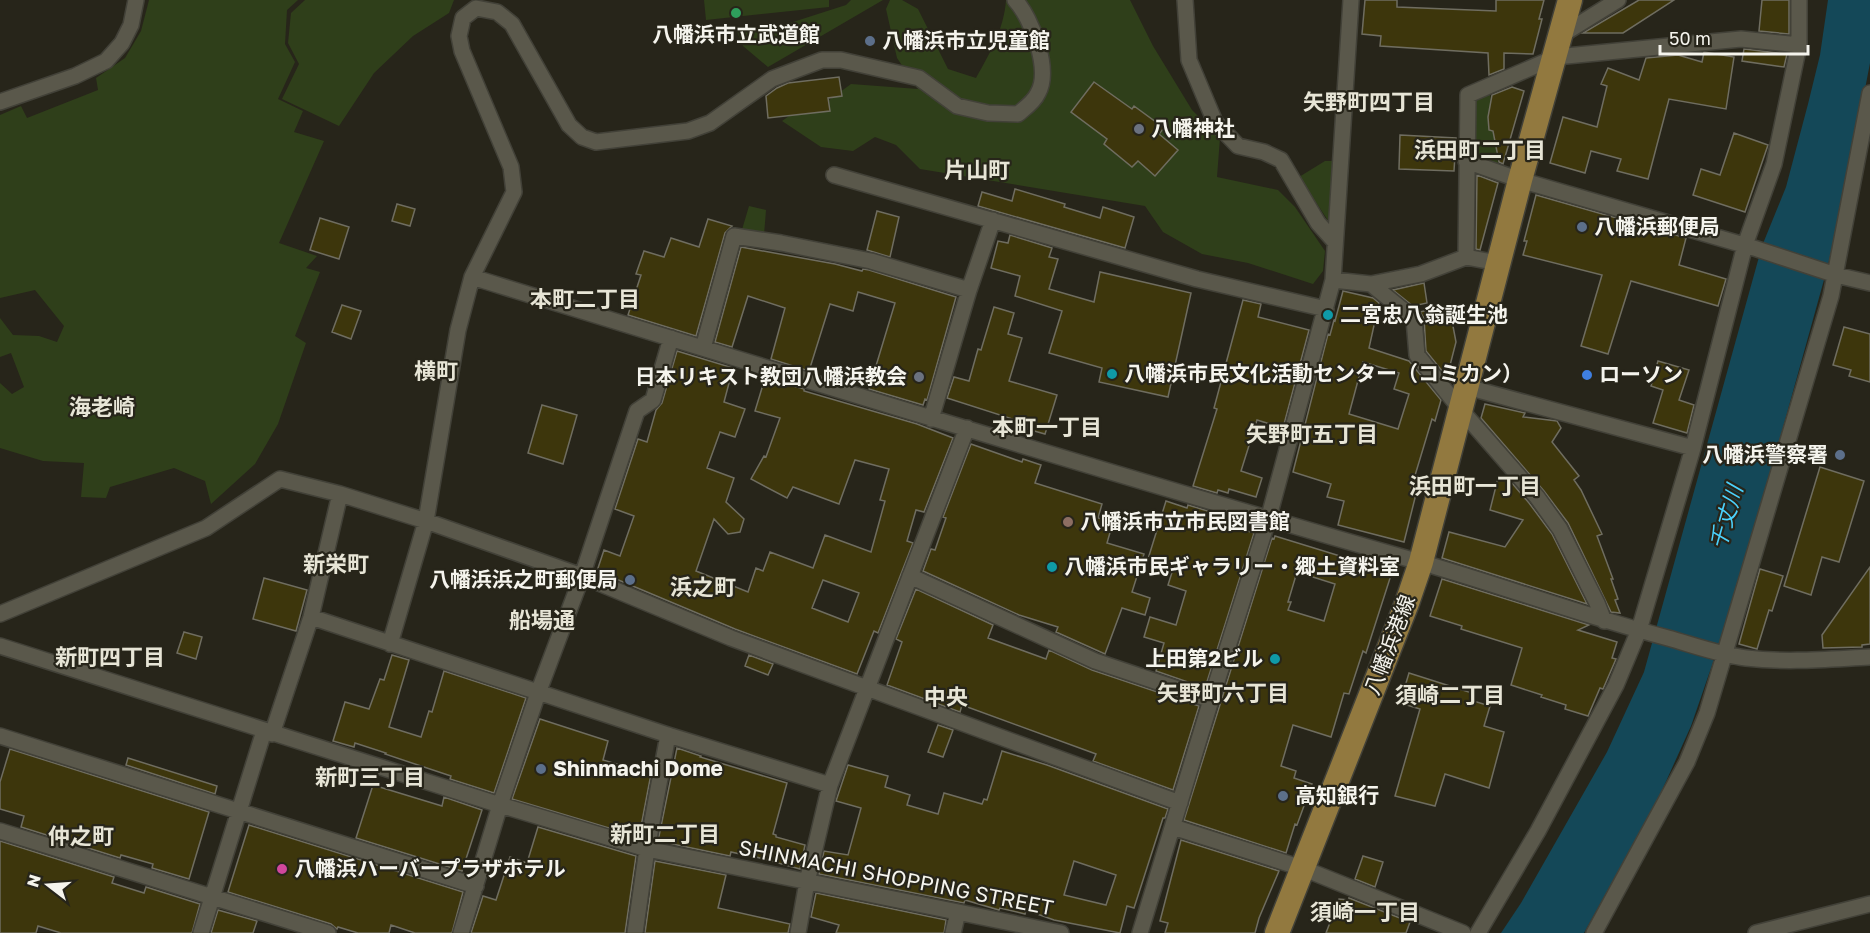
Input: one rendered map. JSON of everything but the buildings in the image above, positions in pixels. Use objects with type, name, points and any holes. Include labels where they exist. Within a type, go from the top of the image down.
[{"type":"main road","name":"八幡浜港線","points":[[1277,933],[1421,562],[1520,180],[1570,0]]},
{"type":"street","points":[[0,102],[75,76],[106,61],[122,43],[131,25],[136,0]]},
{"type":"street","points":[[390,644],[426,521],[458,330],[472,277],[514,192],[511,167],[462,51],[459,36],[463,18],[476,8],[497,12],[512,24],[569,125],[582,137],[596,142],[688,131],[710,123],[771,79],[822,60],[841,60],[919,78],[957,106],[988,113],[1018,114],[1039,92],[1043,70],[1035,33],[1015,0]]},
{"type":"street","points":[[1185,0],[1189,60],[1215,122],[1238,146],[1264,152],[1281,160],[1318,223],[1335,242]]},
{"type":"street","points":[[1140,933],[1268,520],[1333,280],[1351,0]]},
{"type":"street","points":[[1466,257],[1468,95],[1558,47],[1618,0]]},
{"type":"street","points":[[1478,933],[1538,831],[1644,632],[1693,448],[1774,165],[1799,45],[1799,0]]},
{"type":"street","points":[[1558,47],[1741,39],[1799,45]]},
{"type":"street","points":[[1594,933],[1687,762],[1707,713],[1721,652],[1834,274],[1870,93]]},
{"type":"street","points":[[1466,161],[1520,180],[1870,284]]},
{"type":"street","points":[[834,175],[1197,279],[1326,309]]},
{"type":"street","points":[[931,419],[969,290],[993,220]]},
{"type":"street","points":[[703,348],[734,236],[870,261],[969,290]]},
{"type":"street","points":[[1333,280],[1371,284],[1421,274],[1466,257],[1498,263]]},
{"type":"street","points":[[472,277],[931,419],[1268,520],[1421,562],[1644,632],[1746,658],[1806,660],[1870,657]]},
{"type":"street","points":[[1371,284],[1414,319],[1418,355],[1461,410],[1537,497],[1560,528],[1604,621]]},
{"type":"street","points":[[461,933],[500,805],[538,693],[582,576],[637,411],[653,400],[671,338]]},
{"type":"street","points":[[1467,387],[1693,448]]},
{"type":"street","points":[[798,933],[807,882],[830,785],[967,428]]},
{"type":"street","points":[[0,614],[206,528],[280,479],[340,494],[426,521],[582,576],[731,638],[867,690],[1180,803]]},
{"type":"street","points":[[201,933],[239,811],[311,617],[340,494]]},
{"type":"street","points":[[910,576],[1095,661],[1211,700]]},
{"type":"street","points":[[311,617],[538,693],[830,785]]},
{"type":"street","name":"SHINMACHI SHOPPING STREET","points":[[0,646],[500,805],[647,849],[1061,933]]},
{"type":"street","points":[[635,933],[647,849],[668,735]]},
{"type":"street","points":[[0,736],[476,886]]},
{"type":"street","points":[[1173,827],[1302,868],[1463,933]]},
{"type":"street","points":[[0,831],[328,933]]},
{"type":"street","points":[[1756,933],[1775,931],[1870,904]]},
{"type":"street","points":[[953,933],[958,912]]},
{"type":"green space","points":[[149,0],[298,0],[287,10],[285,44],[295,62],[278,99],[303,111],[294,132],[324,141],[279,243],[317,256],[306,268],[320,272],[295,336],[306,343],[278,424],[255,464],[211,504],[205,481],[174,468],[110,487],[106,498],[81,497],[84,463],[43,461],[0,448],[0,383],[12,394],[24,387],[11,353],[0,357],[0,318],[13,335],[39,336],[57,342],[64,326],[35,290],[0,298],[0,115],[21,106],[27,118],[98,90],[96,78],[125,58],[141,31]]},
{"type":"green space","points":[[305,0],[454,0],[449,13],[413,36],[374,73],[339,126],[282,99],[299,64],[288,43],[291,13]]},
{"type":"green space","name":"八幡浜市立武道館","points":[[704,0],[829,0],[829,7],[706,20]]},
{"type":"green space","points":[[851,0],[883,0],[768,67],[743,46],[736,29],[768,30],[846,5]]},
{"type":"green space","points":[[890,0],[902,0],[918,9],[948,69],[976,78],[999,31],[1006,0],[1130,0],[1153,46],[1192,110],[1220,138],[1217,177],[1278,190],[1295,207],[1325,251],[1323,271],[1313,284],[1248,263],[1202,254],[1163,232],[1145,206],[920,169],[896,145],[875,137],[853,151],[821,147],[782,121],[792,114],[825,103],[851,84],[918,89],[897,58],[886,9]]},
{"type":"green space","points":[[1489,85],[1499,172],[1466,161],[1468,95]]},
{"type":"green space","points":[[1325,161],[1339,161],[1335,231],[1299,177]]},
{"type":"green space","points":[[749,206],[766,210],[764,235],[741,233]]},
{"type":"water","name":"千丈川","points":[[1828,0],[1870,0],[1870,63],[1846,188],[1827,269],[1737,593],[1691,726],[1659,797],[1584,933],[1501,933],[1521,903],[1607,752],[1644,672],[1762,246],[1786,187],[1820,55]]},
{"type":"place","name":"八幡浜市立武道館","points":[[736,13]]},
{"type":"place","name":"八幡浜市立児童館","points":[[870,41]]},
{"type":"place","name":"八幡神社","points":[[1139,129]]},
{"type":"place","name":"八幡浜郵便局","points":[[1582,227]]},
{"type":"place","name":"二宮忠八翁誕生池","points":[[1328,315]]},
{"type":"place","name":"八幡浜市民文化活動センター（コミカン）","points":[[1112,374]]},
{"type":"place","name":"ローソン","points":[[1587,375]]},
{"type":"place","name":"日本リキスト教団八幡浜教会","points":[[919,377]]},
{"type":"place","name":"八幡浜警察署","points":[[1840,455]]},
{"type":"place","name":"八幡浜市立市民図書館","points":[[1068,522]]},
{"type":"place","name":"八幡浜市民ギャラリー・郷土資料室","points":[[1052,567]]},
{"type":"place","name":"八幡浜浜之町郵便局","points":[[630,580]]},
{"type":"place","name":"上田第2ビル","points":[[1275,659]]},
{"type":"place","name":"Shinmachi Dome","points":[[541,769]]},
{"type":"place","name":"高知銀行","points":[[1283,796]]},
{"type":"place","name":"八幡浜ハーバープラザホテル","points":[[282,869]]},
{"type":"district","name":"矢野町四丁目","points":[[1369,102]]},
{"type":"district","name":"浜田町二丁目","points":[[1480,150]]},
{"type":"district","name":"片山町","points":[[977,170]]},
{"type":"district","name":"本町二丁目","points":[[585,299]]},
{"type":"district","name":"横町","points":[[436,371]]},
{"type":"district","name":"海老崎","points":[[102,407]]},
{"type":"district","name":"本町一丁目","points":[[1047,427]]},
{"type":"district","name":"矢野町五丁目","points":[[1312,434]]},
{"type":"district","name":"浜田町一丁目","points":[[1475,486]]},
{"type":"district","name":"新栄町","points":[[336,564]]},
{"type":"district","name":"浜之町","points":[[703,587]]},
{"type":"district","name":"船場通","points":[[542,620]]},
{"type":"district","name":"新町四丁目","points":[[110,657]]},
{"type":"district","name":"矢野町六丁目","points":[[1223,693]]},
{"type":"district","name":"須崎二丁目","points":[[1450,695]]},
{"type":"district","name":"中央","points":[[946,697]]},
{"type":"district","name":"新町三丁目","points":[[370,777]]},
{"type":"district","name":"新町二丁目","points":[[665,834]]},
{"type":"district","name":"仲之町","points":[[81,836]]},
{"type":"district","name":"須崎一丁目","points":[[1365,912]]}]
